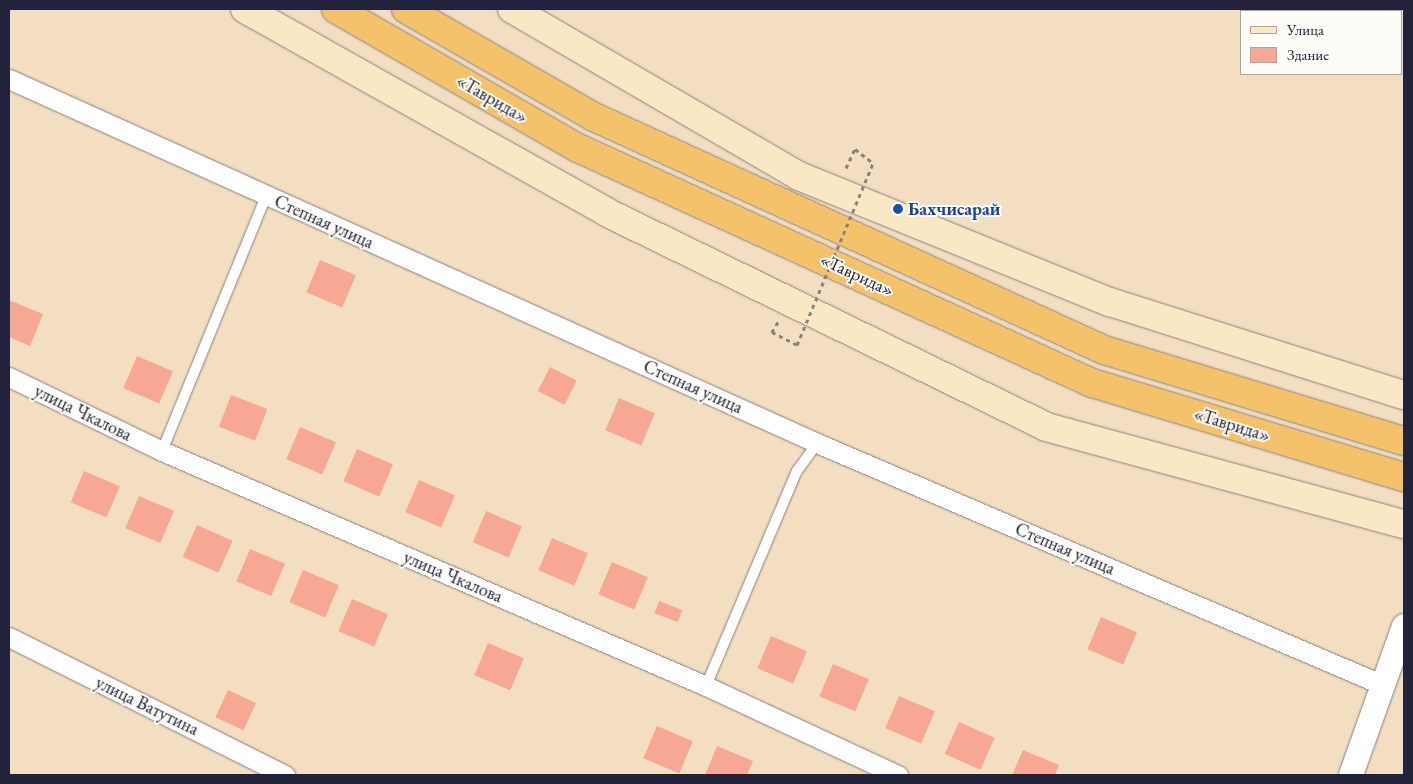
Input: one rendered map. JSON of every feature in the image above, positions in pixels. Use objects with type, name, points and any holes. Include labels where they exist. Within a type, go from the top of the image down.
[{"type":"highway","name":"«Таврида»","points":[[336,9],[578,148],[1092,383],[1404,477]]},
{"type":"highway","name":"«Таврида»","points":[[406,9],[594,117],[1104,350],[1404,441]]},
{"type":"main road","points":[[245,9],[608,213],[1046,427],[1404,524]]},
{"type":"main road","points":[[512,9],[799,176],[1110,302],[1404,395]]},
{"type":"street","name":"Степная улица","points":[[9,79],[818,443],[1383,685]]},
{"type":"street","name":"улица Чкалова","points":[[9,377],[162,451],[706,686],[898,775]]},
{"type":"street","points":[[1351,775],[1404,626]]},
{"type":"street","name":"улица Ватутина","points":[[9,638],[285,775]]},
{"type":"lane","points":[[162,451],[266,196]]},
{"type":"lane","points":[[706,686],[797,471],[818,443]]},
{"type":"path","points":[[797,345],[873,163],[855,149],[836,192]]},
{"type":"building","points":[[320,260],[356,275],[342,307],[306,292]]},
{"type":"building","points":[[9,300],[43,314],[30,346],[9,337]]},
{"type":"building","points":[[137,356],[173,371],[159,403],[123,388]]},
{"type":"building","points":[[550,367],[577,381],[564,405],[538,391]]},
{"type":"building","points":[[231,395],[267,409],[255,441],[219,427]]},
{"type":"building","points":[[619,398],[655,413],[641,445],[605,430]]},
{"type":"building","points":[[300,427],[336,442],[322,474],[286,459]]},
{"type":"building","points":[[357,449],[393,464],[379,496],[343,481]]},
{"type":"building","points":[[84,471],[120,486],[107,518],[71,502]]},
{"type":"building","points":[[419,480],[455,495],[441,527],[405,512]]},
{"type":"building","points":[[139,496],[174,511],[160,543],[125,528]]},
{"type":"building","points":[[486,511],[522,526],[509,558],[473,542]]},
{"type":"building","points":[[197,525],[233,541],[218,573],[183,557]]},
{"type":"building","points":[[552,538],[588,553],[574,585],[538,570]]},
{"type":"building","points":[[250,549],[285,564],[271,596],[236,581]]},
{"type":"building","points":[[612,562],[648,577],[634,609],[598,594]]},
{"type":"building","points":[[303,570],[339,585],[325,617],[289,602]]},
{"type":"building","points":[[352,599],[388,614],[374,646],[338,631]]},
{"type":"building","points":[[659,601],[682,610],[678,622],[654,613]]},
{"type":"building","points":[[1101,617],[1137,632],[1123,664],[1087,649]]},
{"type":"building","points":[[771,636],[807,651],[793,683],[757,668]]},
{"type":"building","points":[[488,643],[524,658],[510,690],[474,675]]},
{"type":"building","points":[[833,664],[869,679],[855,711],[819,696]]},
{"type":"building","points":[[228,690],[256,703],[243,730],[215,717]]},
{"type":"building","points":[[899,696],[935,711],[921,743],[885,728]]},
{"type":"building","points":[[959,722],[995,738],[980,770],[945,754]]},
{"type":"building","points":[[657,726],[693,741],[679,773],[643,758]]},
{"type":"building","points":[[717,746],[753,761],[747,775],[705,775]]},
{"type":"building","points":[[1023,750],[1059,765],[1055,775],[1012,775]]},
{"type":"place","name":"Бахчисарай","points":[[898,209]]}]
